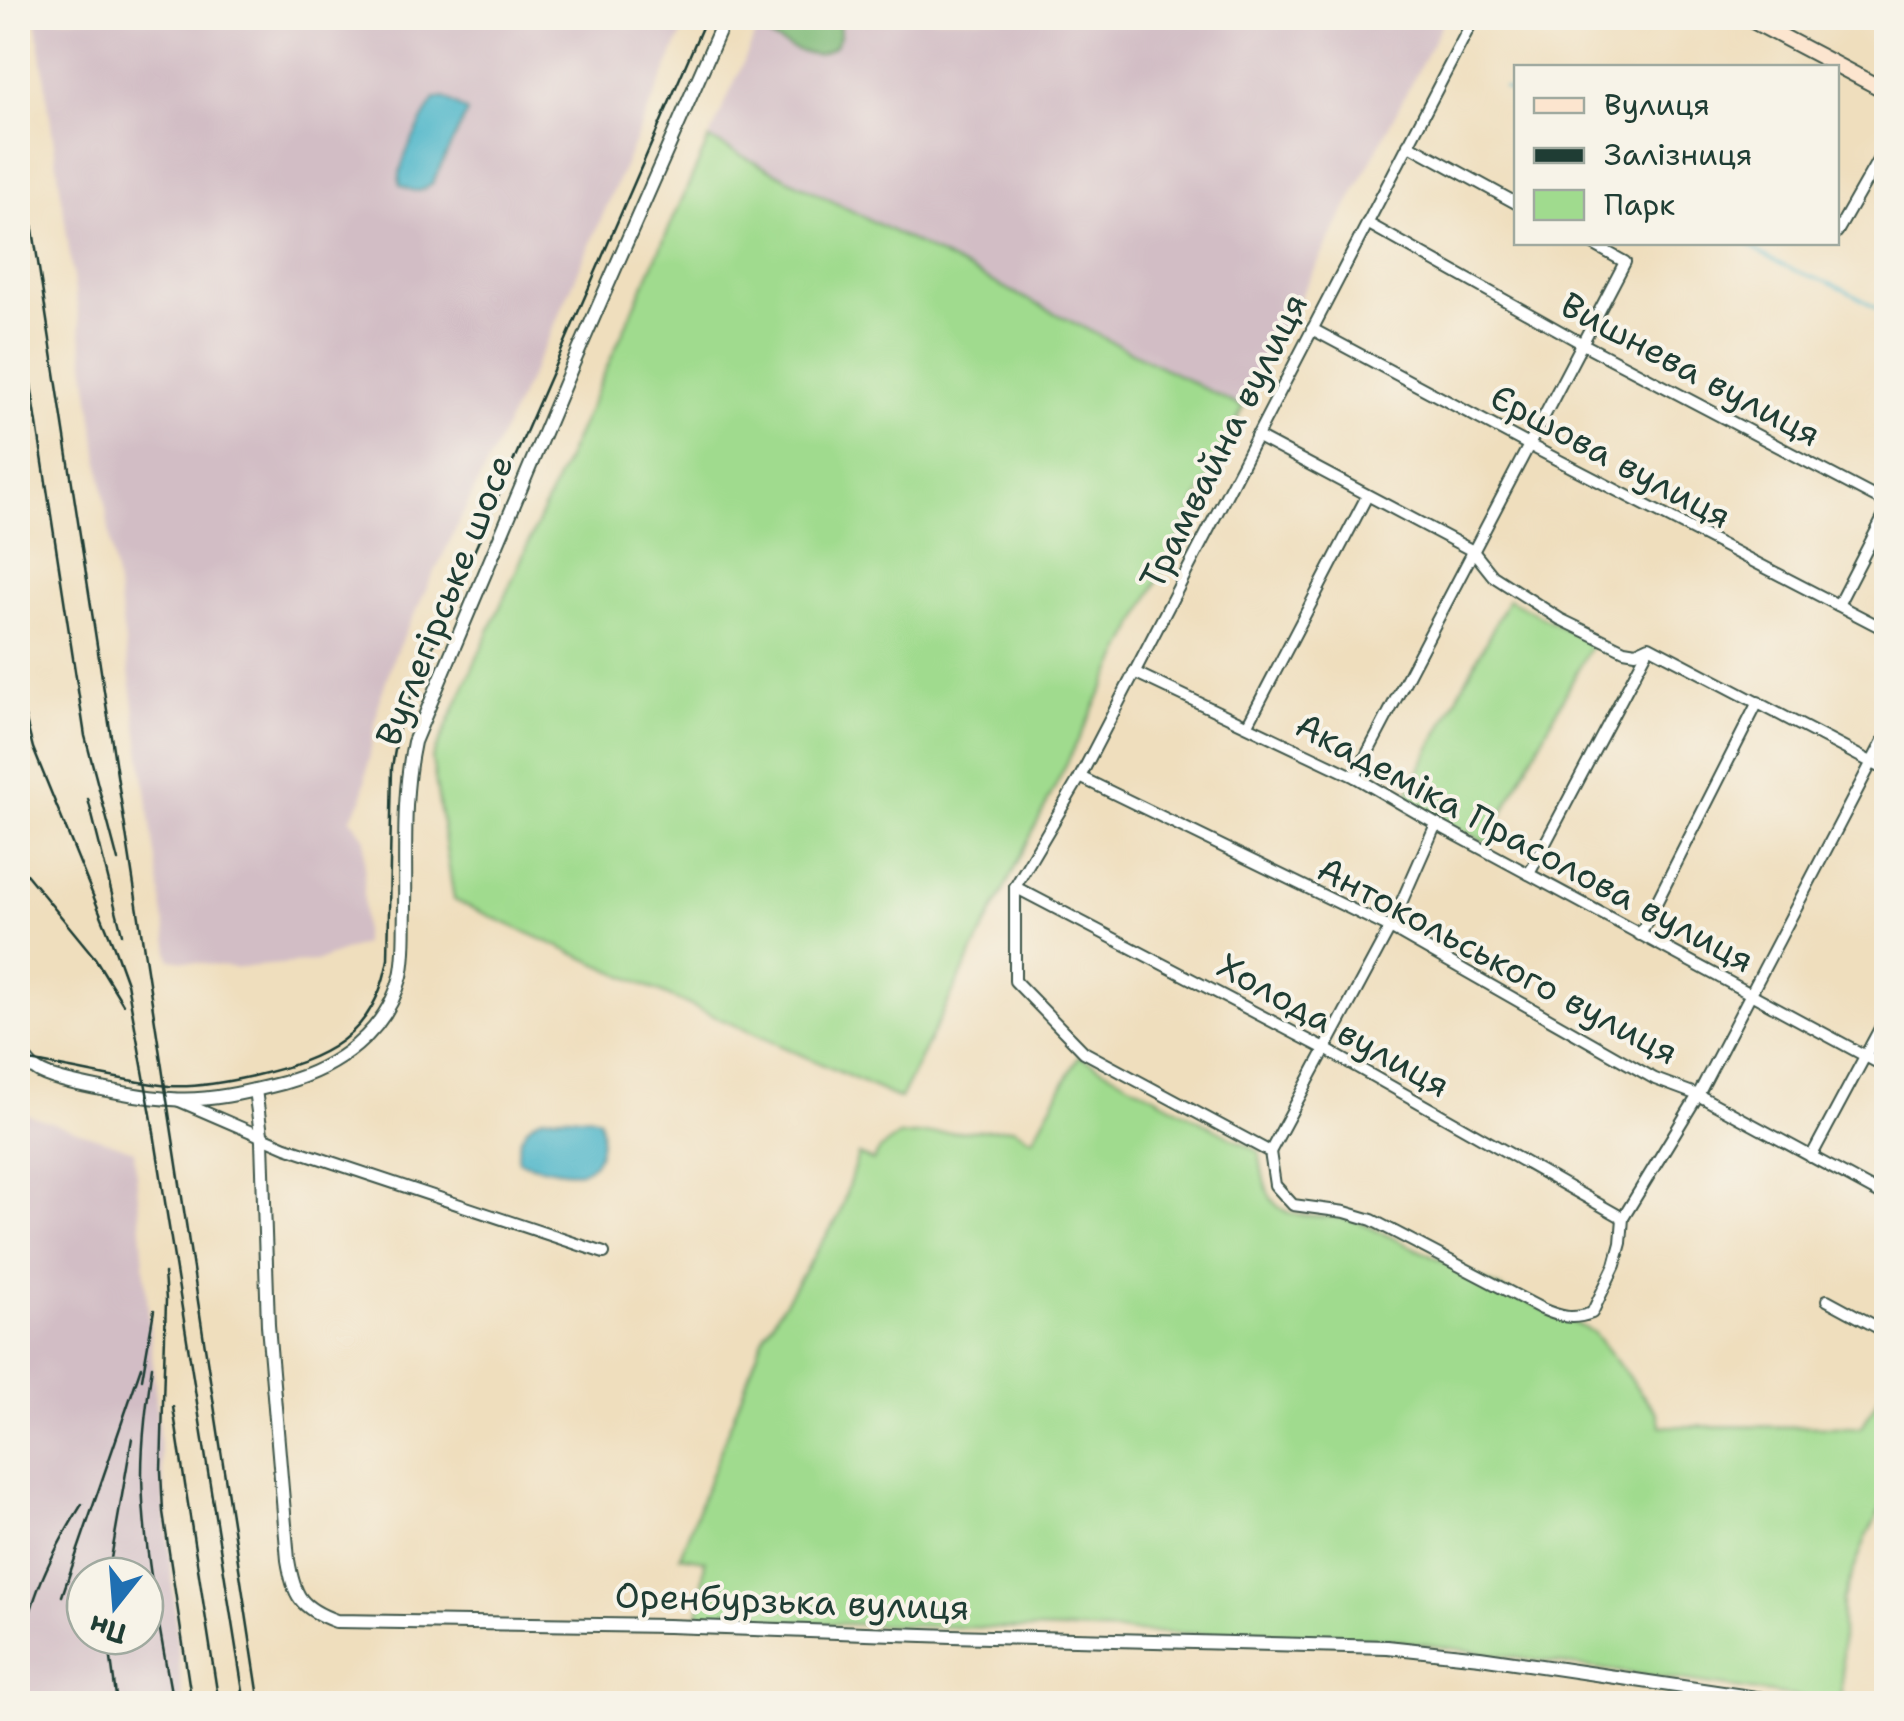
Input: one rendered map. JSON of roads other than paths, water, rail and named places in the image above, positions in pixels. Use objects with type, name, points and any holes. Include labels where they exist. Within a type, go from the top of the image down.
[{"type":"main road","points":[[1747,18],[1838,65]]},
{"type":"main road","points":[[1839,66],[1886,90]]},
{"type":"street","name":"Вуглегірське шосе","points":[[18,1049],[44,1075],[176,1100],[256,1090],[310,1075],[345,1056],[381,1018],[398,986],[404,958],[406,803],[414,742],[566,380],[725,18]]},
{"type":"street","name":"Трамвайна вулиця","points":[[1015,887],[1080,777],[1474,18]]},
{"type":"street","points":[[1408,144],[1514,202]]},
{"type":"street","points":[[1839,227],[1886,146]]},
{"type":"street","name":"Вишнева вулиця","points":[[1367,223],[1582,344],[1886,503]]},
{"type":"street","points":[[1355,776],[1625,262],[1594,245]]},
{"type":"street","name":"Єршова вулиця","points":[[1312,330],[1886,630]]},
{"type":"street","points":[[1256,436],[1474,552],[1493,576],[1560,619],[1624,650],[1636,652],[1649,646]]},
{"type":"street","points":[[1248,724],[1367,496]]},
{"type":"street","points":[[1838,605],[1886,512]]},
{"type":"street","points":[[1649,646],[1886,770]]},
{"type":"street","points":[[1528,874],[1649,646]]},
{"type":"street","name":"Академіка Прасолова вулиця","points":[[1134,672],[1355,776],[1436,824],[1886,1067]]},
{"type":"street","points":[[1640,935],[1758,702]]},
{"type":"street","points":[[1436,824],[1390,928],[1270,1152],[1274,1185],[1293,1205],[1372,1220],[1542,1309],[1574,1319],[1592,1313],[1622,1244],[1623,1218],[1698,1095],[1886,734]]},
{"type":"street","name":"Антокольського вулиця","points":[[1080,777],[1390,928],[1655,1079],[1698,1095],[1886,1197]]},
{"type":"street","points":[[1015,887],[1015,981],[1084,1052],[1270,1152]]},
{"type":"street","name":"Холода вулиця","points":[[1015,887],[1325,1049],[1623,1218]]},
{"type":"street","points":[[1812,1156],[1886,1018]]},
{"type":"street","name":"Оренбурзька вулиця","points":[[256,1090],[262,1138],[268,1325],[288,1560],[297,1596],[304,1606],[322,1616],[336,1621],[1387,1647],[1798,1704]]},
{"type":"street","points":[[176,1100],[262,1138],[604,1253]]},
{"type":"street","points":[[1827,1300],[1886,1332]]},
{"type":"water","points":[[445,98],[467,112],[432,184],[420,191],[400,185],[405,156],[415,135],[435,99]]},
{"type":"water","points":[[540,1118],[599,1119],[602,1136],[592,1166],[567,1172],[519,1161],[520,1142],[529,1125]]},
{"type":"waterway","points":[[1504,88],[1514,93]]},
{"type":"waterway","points":[[1750,245],[1776,262],[1845,291],[1886,315]]},
{"type":"tram line","points":[[18,1059],[150,1084],[212,1084],[278,1070],[323,1053],[342,1041],[371,1008],[388,959],[392,767],[400,722],[706,18]]},
{"type":"railway","points":[[18,132],[260,1704]]},
{"type":"railway","points":[[18,248],[27,311]]},
{"type":"railway","points":[[18,300],[85,736],[118,861]]},
{"type":"railway","points":[[18,689],[33,748],[127,983],[245,1704]]},
{"type":"railway","points":[[88,799],[122,934]]},
{"type":"railway","points":[[18,864],[95,958],[123,1004]]},
{"type":"railway","points":[[164,1273],[163,1512],[192,1704]]},
{"type":"railway","points":[[142,1379],[154,1310]]},
{"type":"railway","points":[[152,1366],[143,1447],[143,1503],[173,1704]]},
{"type":"railway","points":[[62,1596],[141,1367]]},
{"type":"railway","points":[[173,1407],[219,1704]]},
{"type":"railway","points":[[111,1556],[132,1438]]},
{"type":"railway","points":[[20,1704],[22,1649],[34,1599],[82,1504]]},
{"type":"railway","points":[[111,1656],[117,1704]]}]
